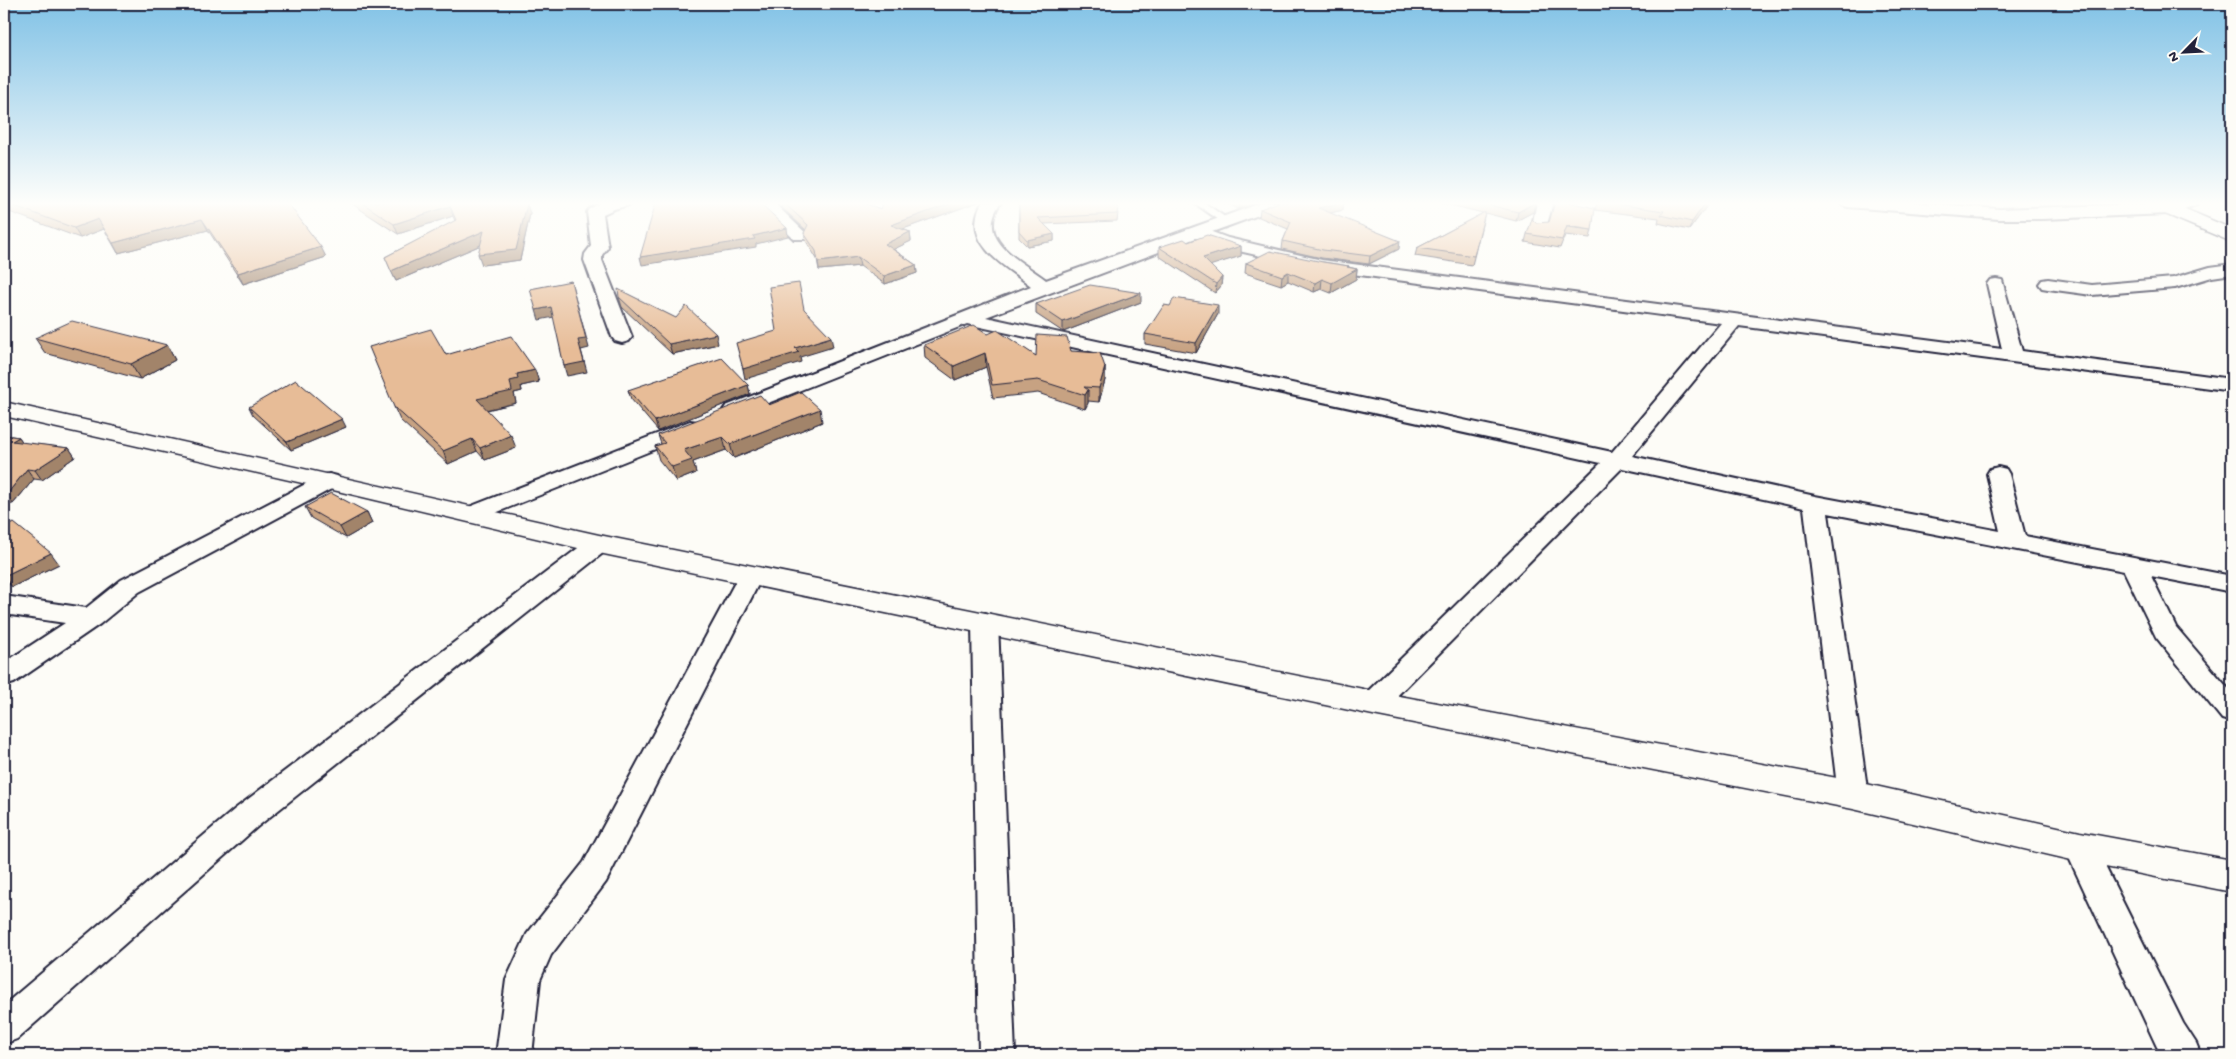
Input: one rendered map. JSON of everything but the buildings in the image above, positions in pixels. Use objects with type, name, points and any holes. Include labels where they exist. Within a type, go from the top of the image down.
[{"type":"street","points":[[598,251],[593,260],[622,338]]},
{"type":"street","points":[[998,251],[1044,287]]},
{"type":"street","points":[[472,514],[1044,287],[1146,251]]},
{"type":"street","points":[[1264,251],[1322,265],[2232,385]]},
{"type":"street","points":[[2048,284],[2092,290],[2175,283],[2210,272],[2232,270]]},
{"type":"street","points":[[1996,284],[2013,356]]},
{"type":"street","points":[[966,318],[1815,502],[2232,584]]},
{"type":"street","points":[[1373,703],[1617,460],[1735,319]]},
{"type":"street","points":[[4,409],[329,481],[599,544],[1373,703],[1853,795],[2080,847],[2232,876]]},
{"type":"street","points":[[1998,474],[2014,541]]},
{"type":"street","points":[[4,676],[91,618],[130,586],[329,481]]},
{"type":"street","points":[[1815,502],[1853,795]]},
{"type":"street","points":[[4,1027],[246,818],[599,544]]},
{"type":"street","points":[[2133,564],[2165,631],[2232,712]]},
{"type":"street","points":[[514,1055],[523,980],[539,945],[594,872],[752,575]]},
{"type":"street","points":[[4,605],[91,618]]},
{"type":"street","points":[[985,622],[997,1055]]},
{"type":"street","points":[[2080,847],[2170,1035],[2183,1055]]}]
